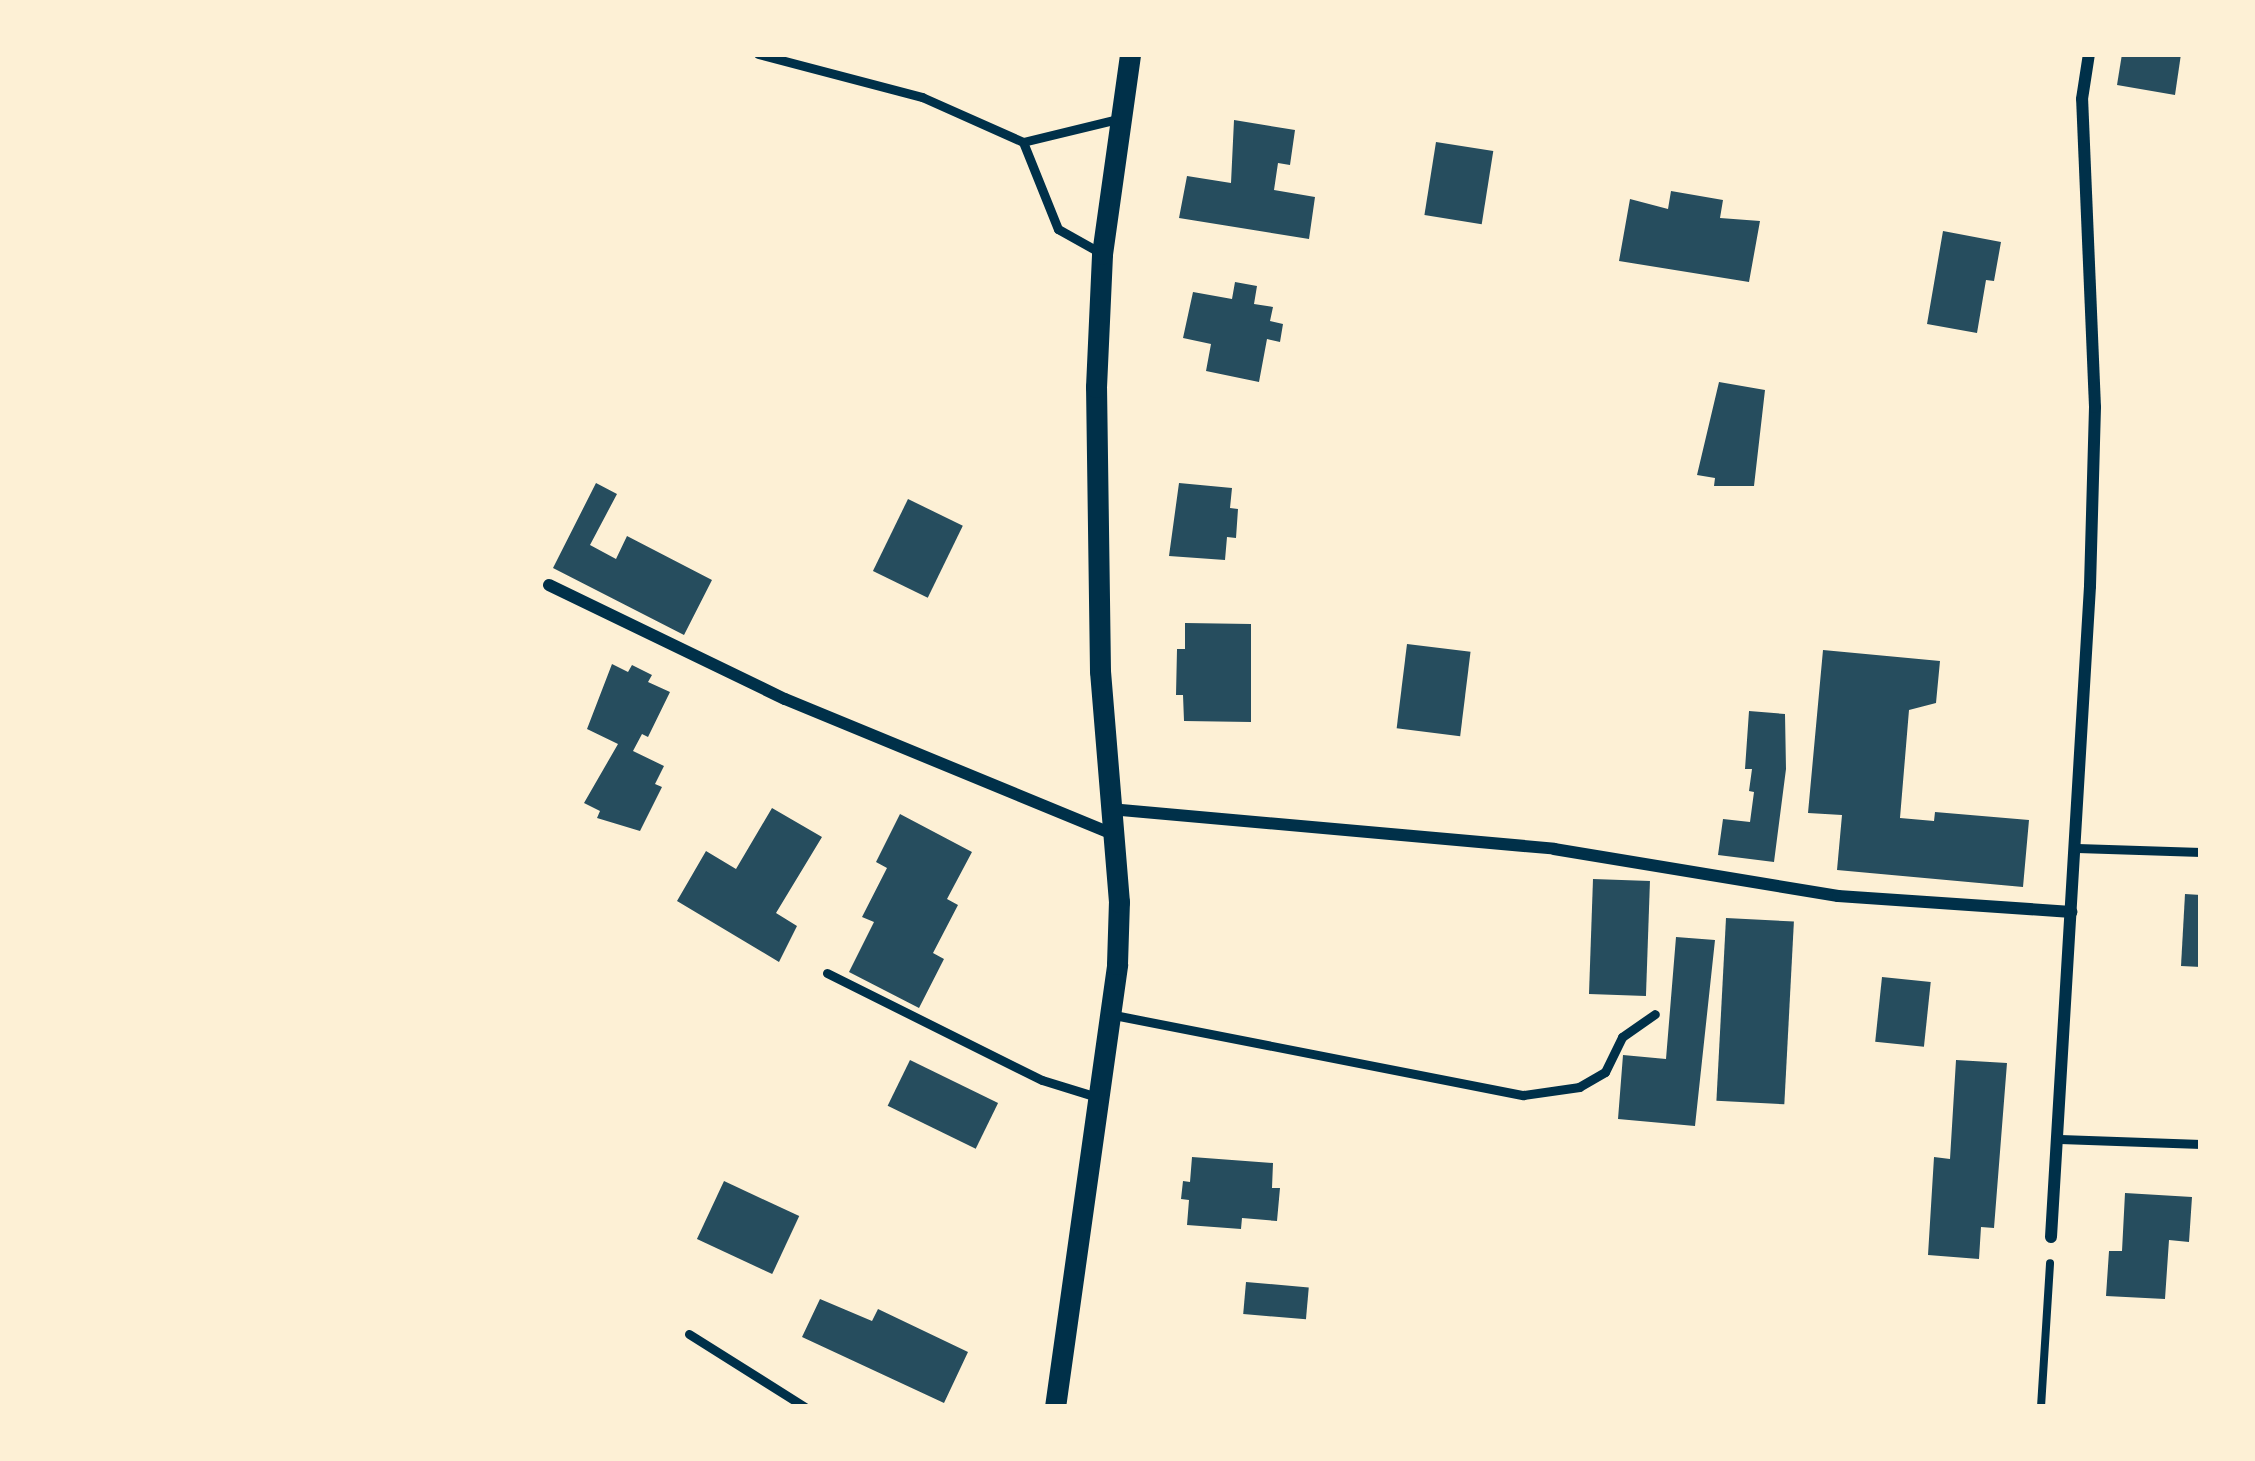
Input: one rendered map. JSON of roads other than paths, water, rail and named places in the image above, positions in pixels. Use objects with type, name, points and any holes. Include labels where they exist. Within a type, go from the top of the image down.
[{"type":"street","points":[[1055,1407],[1114,1015],[1119,902],[1100,671],[1096,387],[1102,254],[1130,54]]},
{"type":"street","points":[[2051,1238],[2077,848],[2095,407],[2083,211],[2082,99],[2089,54]]},
{"type":"street","points":[[549,585],[785,699],[1065,819],[1113,834]]},
{"type":"street","points":[[1111,808],[1554,849],[1838,896],[2071,912]]},
{"type":"lane","points":[[758,54],[922,97],[1023,142],[1122,118]]},
{"type":"lane","points":[[1023,142],[1058,229],[1102,254]]},
{"type":"lane","points":[[2077,848],[2201,852]]},
{"type":"lane","points":[[827,973],[1042,1080],[1102,1099]]},
{"type":"lane","points":[[1114,1015],[1523,1095],[1579,1088],[1605,1072],[1622,1037],[1655,1014]]},
{"type":"lane","points":[[2060,1139],[2201,1144]]},
{"type":"lane","points":[[688,1334],[805,1407]]}]
